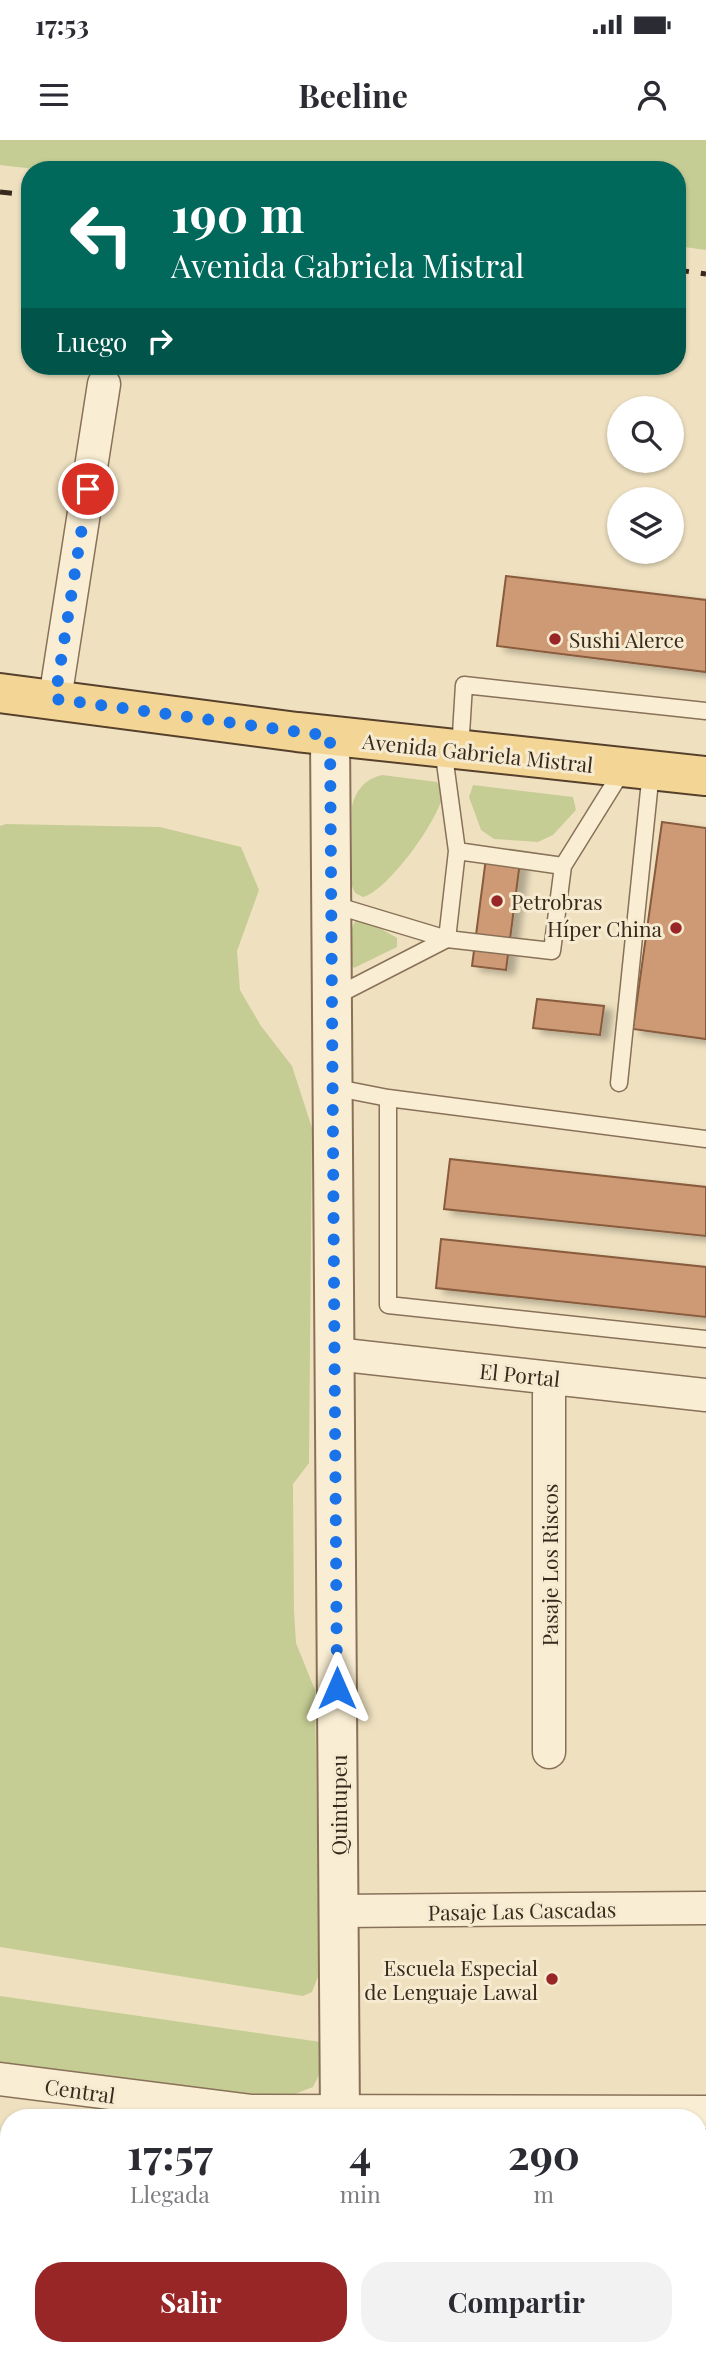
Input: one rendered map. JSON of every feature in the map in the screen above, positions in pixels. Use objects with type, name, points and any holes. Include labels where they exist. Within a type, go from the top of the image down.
[{"type":"main road","name":"Avenida Gabriela Mistral","points":[[0,693],[330,736],[706,776]]},
{"type":"street","points":[[55,699],[104,384]]},
{"type":"street","name":"Quintupeu","points":[[330,736],[340,2109]]},
{"type":"street","name":"El Portal","points":[[335,1354],[706,1395]]},
{"type":"street","name":"Pasaje Los Riscos","points":[[549,1378],[549,1752]]},
{"type":"street","name":"Pasaje Las Cascadas","points":[[339,1911],[706,1908]]},
{"type":"street","name":"Central","points":[[0,2079],[235,2109]]},
{"type":"lane","points":[[447,939],[457,851],[451,749],[464,685],[706,711]]},
{"type":"lane","points":[[331,904],[447,939],[552,951],[563,866],[638,769]]},
{"type":"lane","points":[[619,1083],[638,769]]},
{"type":"lane","points":[[457,851],[563,866]]},
{"type":"lane","points":[[332,999],[447,939]]},
{"type":"lane","points":[[332,1087],[388,1098],[706,1139]]},
{"type":"lane","points":[[388,1098],[388,1305],[706,1339]]},
{"type":"green space","points":[[0,140],[706,140],[706,250],[686,247],[686,161],[21,161],[21,167],[0,165]]},
{"type":"green space","points":[[382,775],[437,782],[443,795],[432,820],[411,853],[386,882],[363,897],[355,893],[352,886],[352,806],[362,786]]},
{"type":"green space","points":[[473,785],[573,797],[576,810],[553,835],[538,842],[494,839],[481,830],[469,797]]},
{"type":"green space","points":[[0,826],[160,827],[241,847],[259,890],[237,951],[240,990],[261,1026],[292,1066],[312,1128],[309,1463],[293,1484],[294,1610],[296,1643],[315,1690],[319,1974],[312,1992],[303,1996],[0,1947]]},
{"type":"green space","points":[[356,919],[364,919],[397,938],[397,947],[354,968],[351,964],[352,928]]},
{"type":"green space","points":[[0,1996],[321,2042],[320,2073],[313,2087],[287,2097],[253,2096],[0,2063]]},
{"type":"building","points":[[506,576],[706,600],[706,672],[497,646]]},
{"type":"building","name":"Híper China","points":[[662,822],[706,828],[706,1039],[633,1029]]},
{"type":"building","points":[[487,850],[521,854],[506,970],[472,966]]},
{"type":"building","points":[[537,999],[604,1006],[600,1035],[533,1028]]},
{"type":"building","points":[[450,1159],[706,1187],[706,1236],[444,1209]]},
{"type":"building","points":[[441,1239],[706,1267],[706,1317],[436,1288]]},
{"type":"railway","points":[[0,192],[21,194]]},
{"type":"railway","points":[[686,271],[706,274]]},
{"type":"place","name":"Sushi Alerce","points":[[555,639]]},
{"type":"place","name":"Petrobras","points":[[497,901]]},
{"type":"place","name":"Híper China","points":[[676,928]]},
{"type":"place","name":"Escuela Especial de Lenguaje Lawal","points":[[552,1979]]},
{"type":"route","points":[[88,489],[55,699],[330,736],[337,1688]]}]
